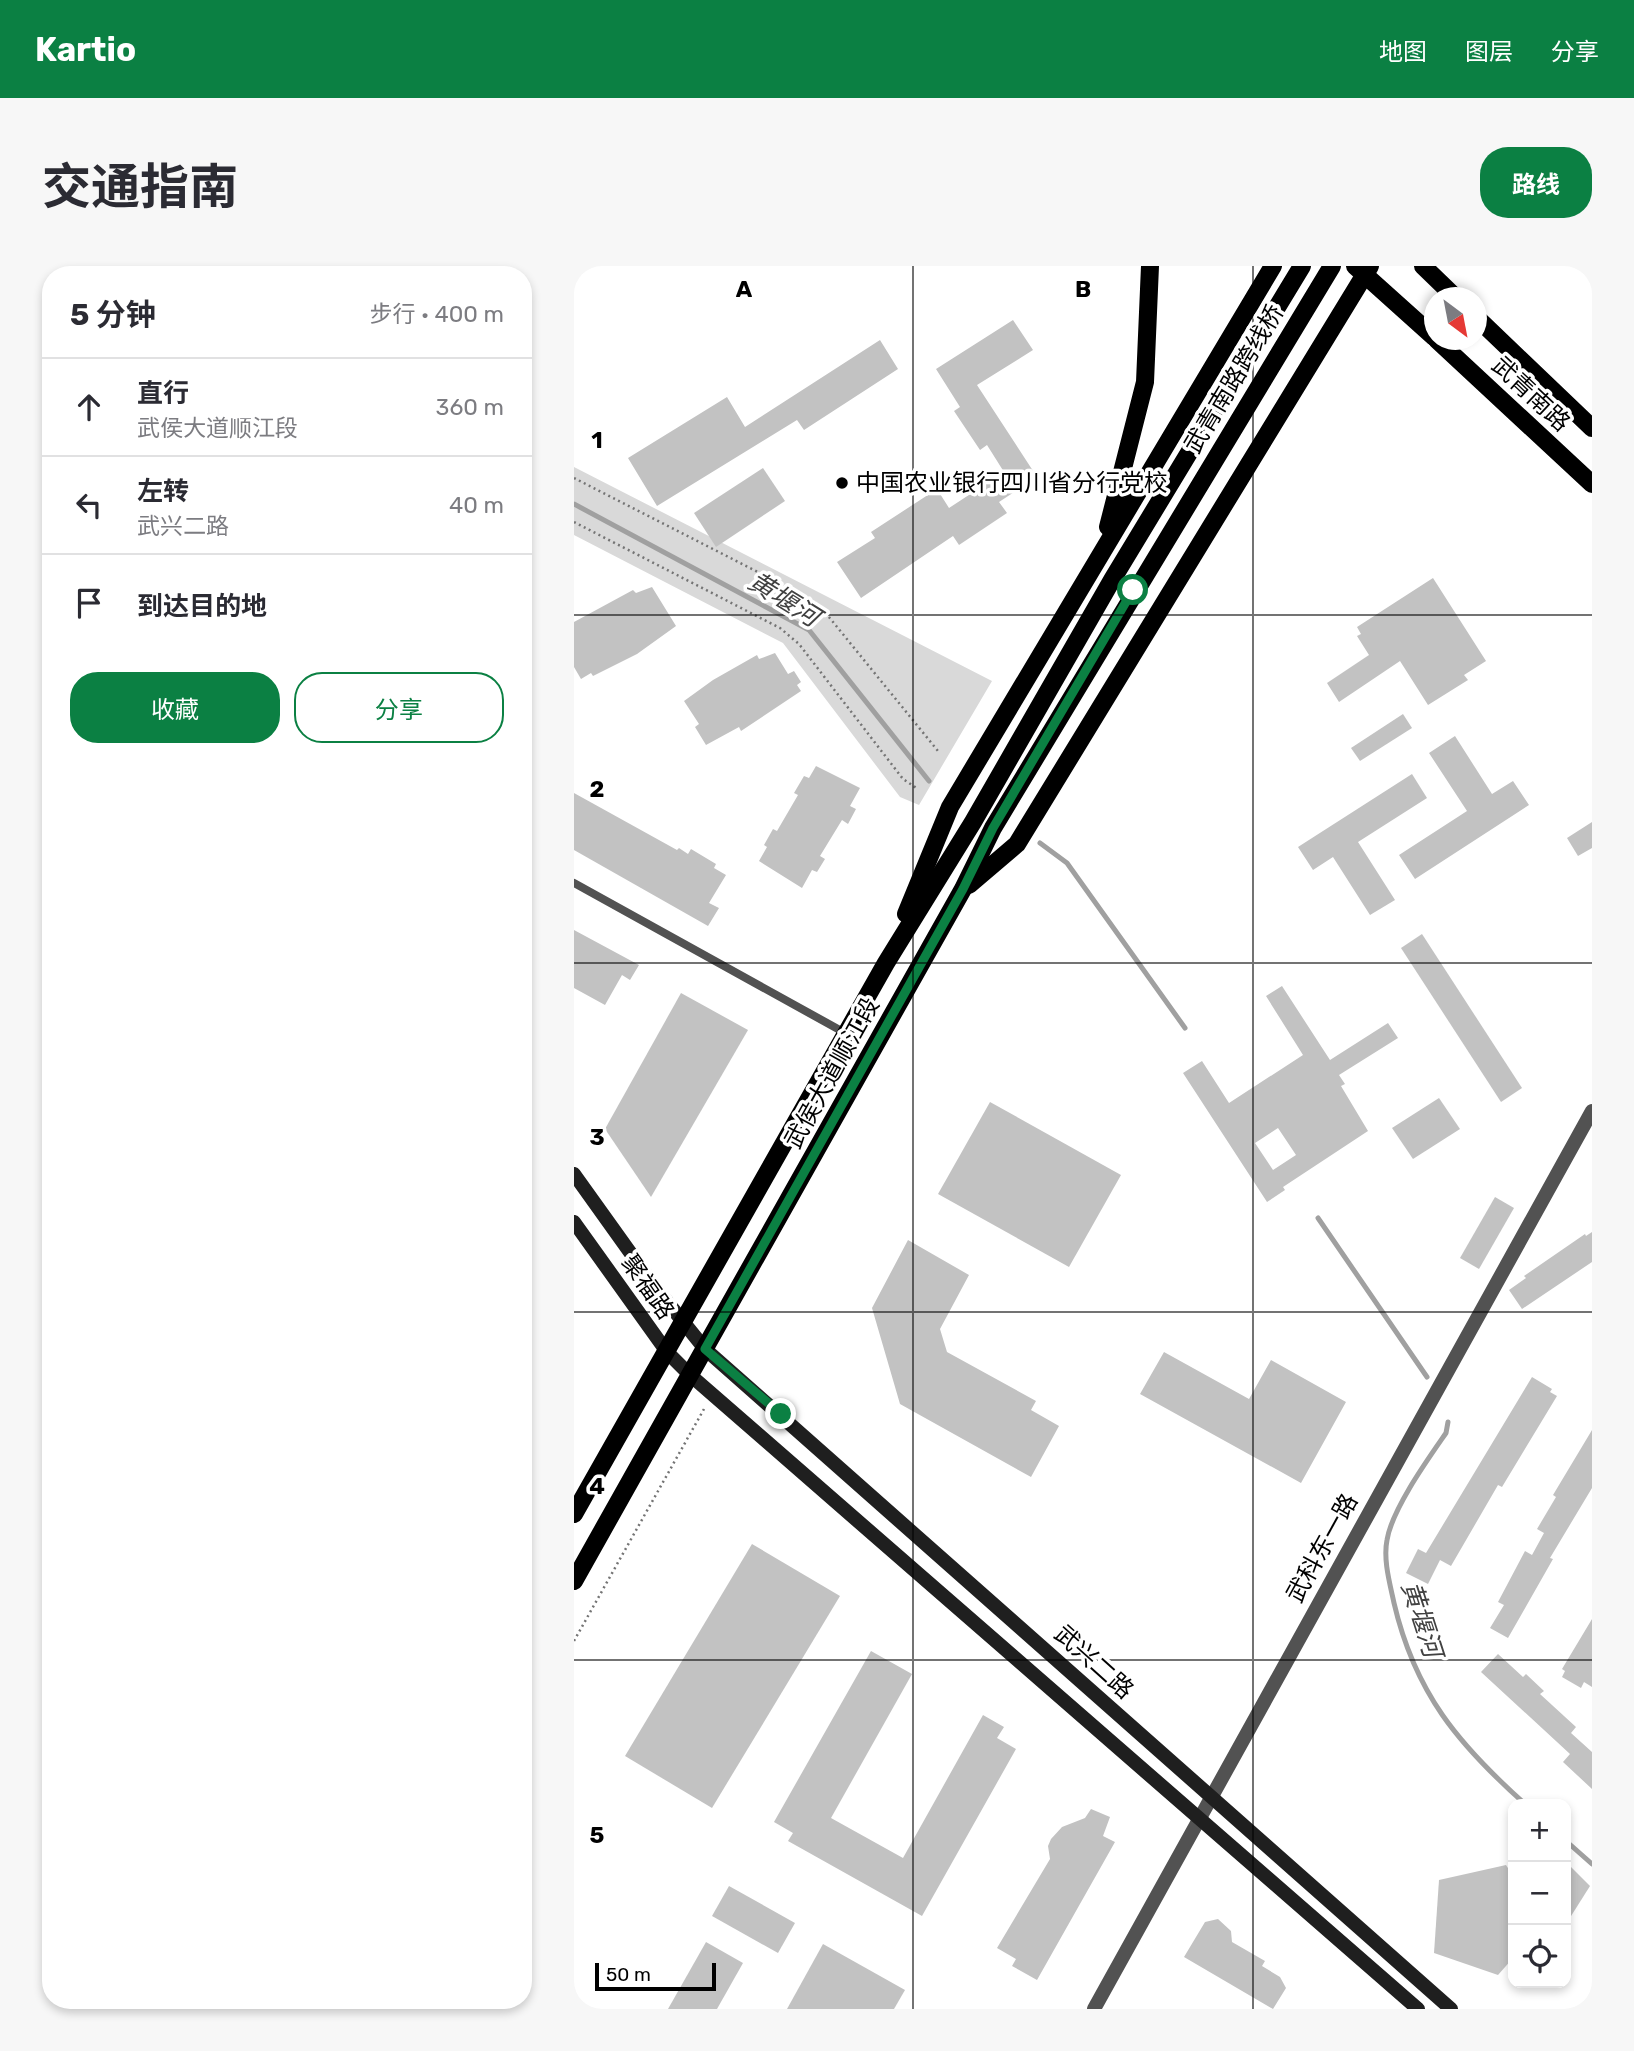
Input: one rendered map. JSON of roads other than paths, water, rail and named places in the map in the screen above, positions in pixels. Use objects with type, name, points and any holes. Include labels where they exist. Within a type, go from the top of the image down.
[{"type":"main road","points":[[1104,545],[1145,382],[1150,266]]},
{"type":"main road","points":[[886,963],[950,807],[1273,266]]},
{"type":"main road","name":"武青南路跨线桥","points":[[1112,580],[1302,266]]},
{"type":"main road","name":"武青南路跨线桥","points":[[1133,590],[1332,266]]},
{"type":"main road","points":[[1423,266],[1445,287]]},
{"type":"main road","points":[[963,889],[1017,844],[1364,269]]},
{"type":"main road","name":"武青南路","points":[[1364,269],[1424,326]]},
{"type":"main road","name":"武青南路","points":[[1487,328],[1592,428]]},
{"type":"main road","name":"武青南路","points":[[1449,350],[1592,484]]},
{"type":"main road","name":"武侯大道顺江段","points":[[574,1516],[886,963],[973,822],[1112,580]]},
{"type":"main road","name":"武侯大道顺江段","points":[[574,1581],[963,889],[993,828],[1133,590]]},
{"type":"main road","points":[[574,1516],[603,1529]]},
{"type":"street","name":"武科东一路","points":[[1094,2009],[1591,1114]]},
{"type":"street","name":"武兴二路","points":[[574,1174],[683,1324],[705,1349],[1451,2009]]},
{"type":"street","name":"聚福路","points":[[574,1222],[667,1352],[690,1374],[1418,2009]]},
{"type":"lane","points":[[574,884],[847,1034]]},
{"type":"waterway","name":"黄堰河","points":[[574,504],[809,630],[929,781]]},
{"type":"waterway","name":"黄堰河","points":[[1040,843],[1067,863],[1185,1028]]},
{"type":"waterway","name":"黄堰河","points":[[1318,1218],[1427,1377]]},
{"type":"waterway","name":"黄堰河","points":[[1448,1422],[1446,1433],[1412,1485],[1390,1528],[1386,1548],[1389,1580],[1403,1635],[1427,1690],[1460,1738],[1520,1799]]},
{"type":"waterway","name":"黄堰河","points":[[1571,1845],[1592,1864]]},
{"type":"place","name":"中国农业银行四川省分行党校","points":[[842,483]]}]
